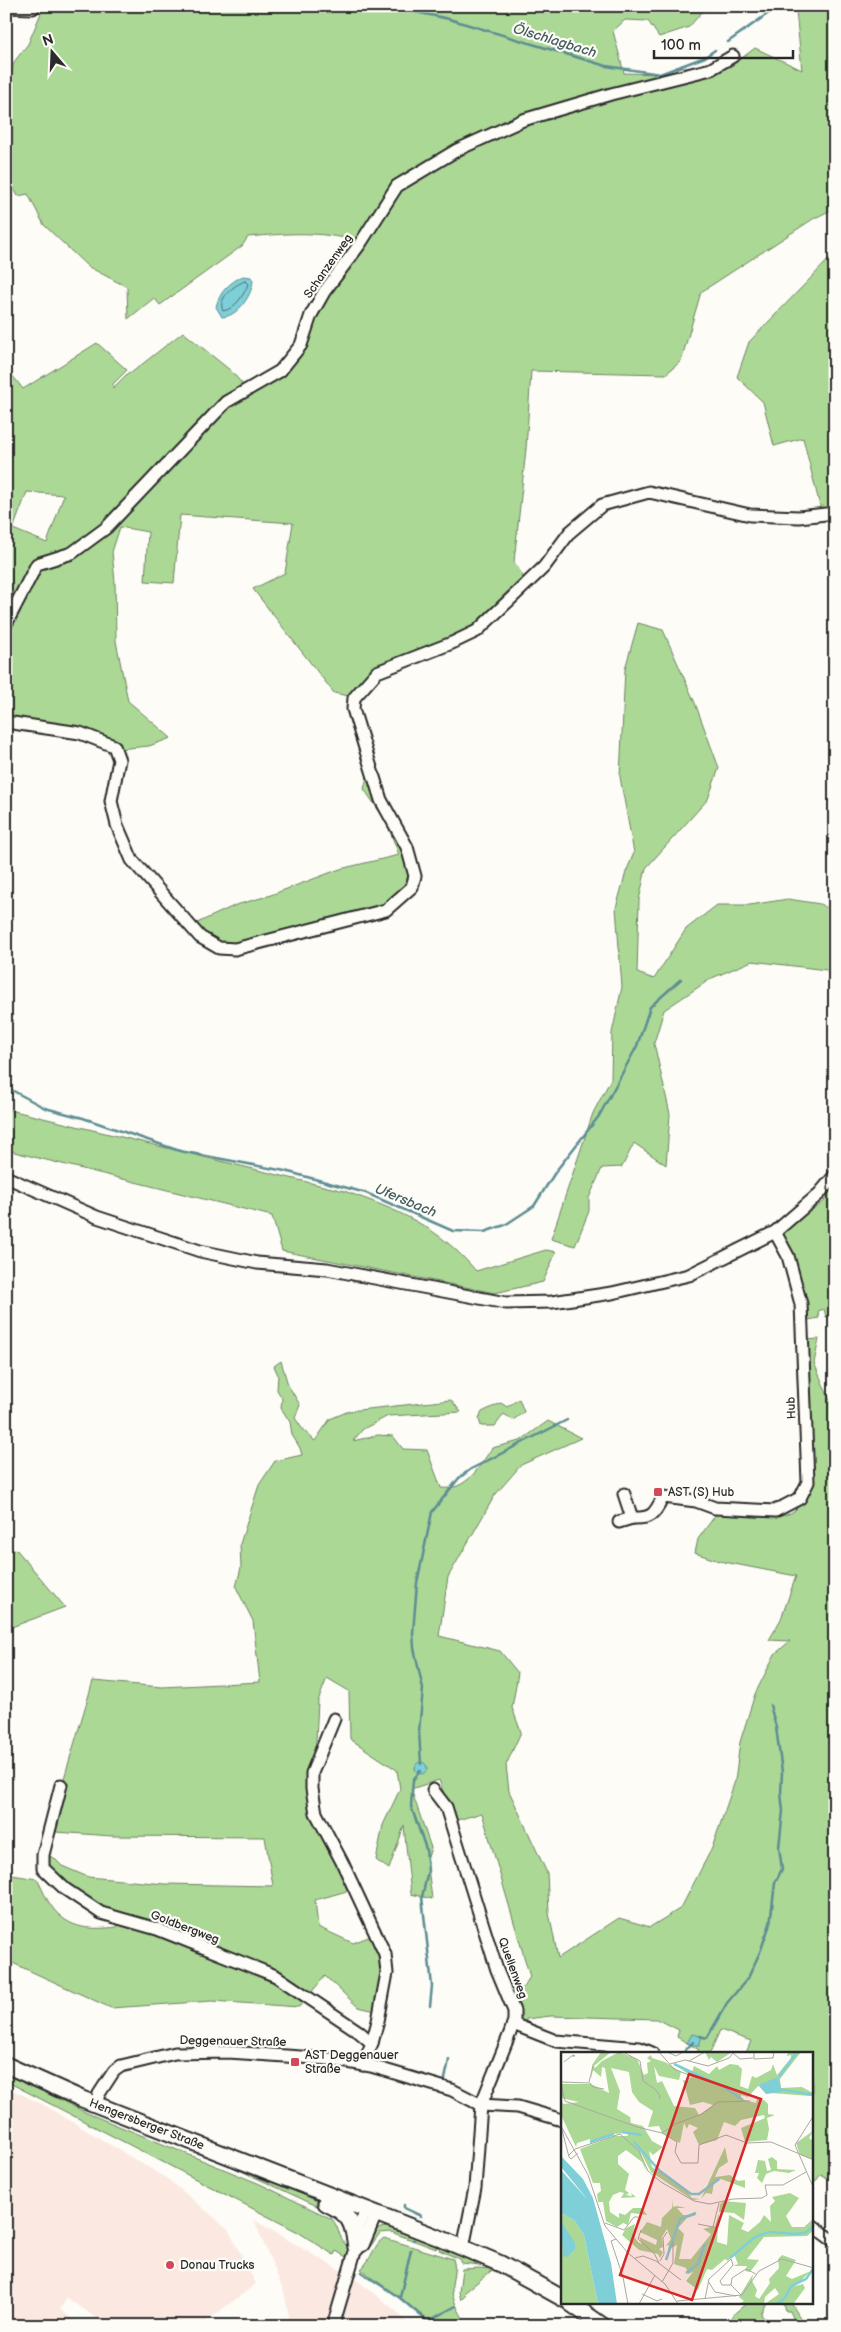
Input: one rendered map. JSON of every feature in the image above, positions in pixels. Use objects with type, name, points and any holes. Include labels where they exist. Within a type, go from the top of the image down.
[{"type":"main road","name":"Hengersberger Straße","points":[[6,2065],[96,2104],[463,2248],[501,2264],[561,2297]]},
{"type":"main road","name":"Hengersberger Straße","points":[[290,2180],[298,2190],[346,2213],[353,2226],[356,2248]]},
{"type":"main road","points":[[571,2304],[602,2325]]},
{"type":"street","points":[[6,7],[33,8]]},
{"type":"street","name":"Schanzenweg","points":[[6,624],[37,564],[72,553],[106,528],[226,402],[280,371],[301,344],[311,315],[324,292],[364,238],[397,186],[457,150],[523,120],[611,94],[711,69],[733,56]]},
{"type":"street","points":[[6,722],[80,733],[114,746],[119,760],[111,801],[117,825],[132,860],[200,937],[219,948],[234,949],[386,910],[412,887],[414,876],[407,847],[381,800],[372,777],[353,709],[354,698],[377,672],[452,643],[476,631],[544,567],[570,532],[602,505],[649,492],[750,515],[799,516],[835,513]]},
{"type":"street","points":[[6,1177],[97,1217],[200,1251],[257,1263],[327,1269],[506,1303],[552,1302],[612,1293],[690,1275],[775,1232],[819,1194],[835,1175]]},
{"type":"street","name":"Hub","points":[[632,1518],[640,1519],[653,1514],[658,1510],[664,1497],[696,1502],[715,1508],[775,1511],[800,1498],[808,1482],[801,1304],[788,1256],[775,1232]]},
{"type":"street","points":[[619,1522],[632,1518],[624,1494]]},
{"type":"street","points":[[334,1718],[312,1773],[312,1789],[316,1813],[342,1862],[385,1954],[387,1973],[378,2021],[363,2065]]},
{"type":"street","name":"Goldbergweg","points":[[61,1784],[43,1855],[43,1868],[65,1890],[101,1913],[157,1929],[276,1976],[358,2031],[372,2043]]},
{"type":"street","name":"Quellenweg","points":[[432,1790],[446,1807],[497,1970],[514,2010],[513,2024],[481,2105],[475,2188],[463,2248]]},
{"type":"street","points":[[513,2024],[556,2041],[640,2048],[650,2052]]},
{"type":"street","name":"Deggenauer Straße","points":[[96,2104],[99,2094],[114,2071],[121,2066],[175,2053],[228,2052],[330,2059],[363,2065],[452,2090],[481,2105],[518,2107],[561,2120]]},
{"type":"street","points":[[333,2326],[356,2248],[363,2245],[371,2212]]},
{"type":"street","points":[[814,2226],[835,2242]]},
{"type":"shaded area","points":[[6,2087],[44,2105],[169,2180],[228,2229],[256,2284],[200,2326],[108,2326],[67,2298],[60,2310],[83,2326],[6,2326]]},
{"type":"shaded area","points":[[254,2220],[358,2281],[395,2310],[411,2326],[291,2326],[284,2292]]},
{"type":"green space","points":[[44,6],[707,6],[689,27],[659,37],[648,21],[625,20],[613,31],[624,73],[660,74],[730,67],[755,48],[802,70],[796,11],[806,6],[835,6],[835,208],[813,219],[701,292],[681,361],[666,374],[531,371],[526,449],[514,562],[528,584],[477,631],[376,672],[354,697],[334,693],[253,589],[285,573],[293,523],[180,515],[174,583],[145,581],[148,532],[120,527],[112,552],[115,582],[116,641],[128,701],[171,738],[149,746],[118,749],[81,733],[6,722],[6,373],[8,370],[23,389],[97,343],[127,370],[113,384],[113,388],[129,372],[131,373],[183,332],[231,371],[246,388],[279,373],[359,241],[304,234],[248,237],[242,246],[160,305],[154,298],[128,319],[127,287],[87,266],[44,225],[28,194],[18,196],[6,175],[6,83],[9,82],[14,62],[28,44]],"holes":[[[27,492],[64,495],[47,543],[13,529]]]},
{"type":"green space","points":[[835,253],[835,509],[821,510],[803,438],[774,446],[763,402],[737,377],[749,342]]},
{"type":"green space","points":[[638,623],[663,630],[695,703],[719,768],[708,799],[646,868],[639,900],[637,973],[654,979],[686,929],[717,905],[750,905],[788,899],[820,904],[835,912],[835,971],[752,961],[712,978],[664,1010],[654,1043],[670,1114],[666,1165],[634,1143],[622,1167],[602,1168],[589,1198],[589,1211],[575,1246],[551,1239],[593,1113],[611,1079],[612,1033],[622,987],[616,908],[626,872],[634,853],[620,777],[625,669]]},
{"type":"green space","points":[[367,777],[370,779],[371,790],[377,797],[403,848],[411,872],[408,885],[386,903],[232,943],[217,942],[195,924],[236,905],[268,896],[340,869],[399,855],[386,821],[364,789]]},
{"type":"green space","points":[[6,1109],[344,1191],[382,1205],[416,1221],[447,1242],[476,1271],[546,1250],[556,1252],[543,1282],[495,1293],[282,1251],[272,1216],[6,1150]]},
{"type":"green space","points":[[835,1175],[835,1315],[826,1317],[824,1309],[818,1311],[819,1318],[808,1320],[781,1235],[788,1226],[825,1201],[819,1194]]},
{"type":"green space","points":[[819,1339],[814,1363],[835,1412],[835,2183],[821,2174],[814,2183],[814,2052],[746,2052],[751,2041],[720,2030],[710,2052],[697,2052],[699,2050],[677,2037],[679,2030],[657,2019],[551,2016],[526,2019],[525,2027],[520,2024],[516,1998],[530,1977],[482,1813],[454,1821],[439,1780],[411,1789],[431,1848],[427,1860],[432,1899],[411,1894],[404,1826],[389,1869],[376,1860],[383,1825],[400,1789],[397,1770],[350,1739],[349,1691],[327,1678],[318,1701],[316,1741],[309,1787],[341,1866],[347,1891],[315,1900],[318,1927],[353,1943],[371,1936],[380,1954],[381,1963],[381,1982],[376,2011],[358,2007],[325,1976],[299,2007],[212,2001],[111,2008],[6,1960],[6,1874],[37,1879],[52,1907],[59,1915],[73,1924],[90,1928],[117,1927],[121,1918],[101,1912],[44,1868],[44,1856],[53,1857],[62,1866],[88,1877],[165,1884],[273,1886],[265,1837],[112,1836],[56,1832],[62,1785],[93,1681],[162,1687],[260,1682],[253,1621],[236,1587],[241,1568],[240,1544],[259,1485],[275,1461],[302,1455],[292,1435],[290,1422],[281,1408],[282,1398],[277,1390],[278,1375],[274,1366],[281,1361],[288,1385],[300,1405],[295,1418],[303,1430],[315,1441],[330,1419],[349,1411],[451,1400],[461,1412],[388,1416],[363,1429],[353,1441],[378,1435],[393,1436],[403,1449],[427,1450],[441,1488],[458,1486],[465,1482],[477,1470],[492,1448],[520,1441],[548,1421],[581,1438],[521,1465],[495,1495],[448,1577],[439,1636],[500,1651],[518,1673],[512,1708],[521,1732],[506,1765],[509,1791],[547,1873],[549,1913],[558,1958],[619,1918],[650,1927],[681,1908],[712,1848],[735,1781],[740,1742],[755,1694],[775,1654],[790,1641],[769,1640],[781,1619],[796,1576],[719,1561],[695,1553],[698,1539],[717,1513],[757,1517],[787,1515],[794,1511],[804,1499],[812,1485],[805,1340]]},
{"type":"green space","points":[[519,1399],[524,1412],[513,1420],[504,1414],[495,1426],[481,1426],[479,1419],[482,1412],[501,1403],[507,1407]]},
{"type":"green space","points":[[16,1549],[65,1607],[9,1628],[6,1623],[6,1552]]},
{"type":"green space","points":[[6,2073],[87,2113],[260,2184],[332,2219],[342,2239],[350,2248],[348,2258],[336,2251],[334,2255],[298,2232],[6,2081]]},
{"type":"green space","points":[[198,2151],[276,2181],[329,2207],[343,2217],[348,2240],[339,2219],[330,2212]]},
{"type":"green space","points":[[389,2226],[438,2244],[436,2249],[391,2232],[380,2233],[370,2247],[368,2247],[378,2229]]},
{"type":"green space","points":[[384,2238],[453,2259],[453,2295],[467,2326],[436,2326],[361,2269]]},
{"type":"green space","points":[[441,2246],[488,2266],[461,2263],[459,2259],[439,2250]]},
{"type":"green space","points":[[462,2269],[491,2269],[491,2271],[464,2293],[466,2295],[461,2300],[459,2292]]},
{"type":"green space","points":[[746,2304],[766,2304],[761,2314],[764,2319],[766,2318],[769,2326],[726,2326],[736,2312]]},
{"type":"green space","points":[[784,2304],[792,2304],[802,2321],[807,2325],[813,2322],[814,2326],[790,2324],[794,2320],[790,2311],[786,2311]]},
{"type":"water","points":[[243,276],[251,277],[253,281],[247,299],[238,310],[222,317],[216,307],[222,292],[230,284]]},
{"type":"water","points":[[421,1762],[427,1768],[421,1774],[415,1768]]},
{"type":"water","points":[[692,2034],[702,2036],[699,2046],[687,2043]]},
{"type":"waterway","name":"Ölschlagbach","points":[[387,6],[449,19],[606,66],[660,74],[705,57],[715,50]]},
{"type":"waterway","name":"Ölschlagbach","points":[[728,42],[773,10],[774,6]]},
{"type":"waterway","name":"Ufersbach","points":[[6,1087],[45,1108],[83,1118],[180,1151],[285,1171],[366,1193],[453,1231],[484,1232],[505,1225],[534,1206],[556,1171],[599,1116],[637,1046],[650,1007],[681,979]]},
{"type":"waterway","points":[[421,1764],[419,1731],[423,1689],[414,1648],[413,1633],[417,1583],[432,1512],[459,1478],[471,1469],[567,1420]]},
{"type":"waterway","points":[[700,2036],[707,2038],[727,2003],[748,1978],[770,1924],[775,1883],[782,1869],[779,1847],[783,1811],[781,1793],[782,1772],[776,1727],[770,1705]]},
{"type":"waterway","points":[[420,1771],[413,1780],[411,1806],[426,1849],[428,1871],[422,1897],[432,1986],[430,2006]]},
{"type":"waterway","points":[[684,2052],[693,2042]]},
{"type":"waterway","points":[[445,2079],[449,2060]]},
{"type":"waterway","points":[[404,2205],[404,2208],[421,2216]]},
{"type":"waterway","points":[[400,2297],[411,2250]]},
{"type":"waterway","points":[[361,2272],[400,2298],[433,2326]]},
{"type":"waterway","points":[[428,2321],[456,2306]]},
{"type":"place","name":"AST (S) Hub","points":[[658,1492]]},
{"type":"place","name":"AST Deggenauer Straße","points":[[295,2062]]},
{"type":"place","name":"Donau Trucks","points":[[170,2265]]}]
